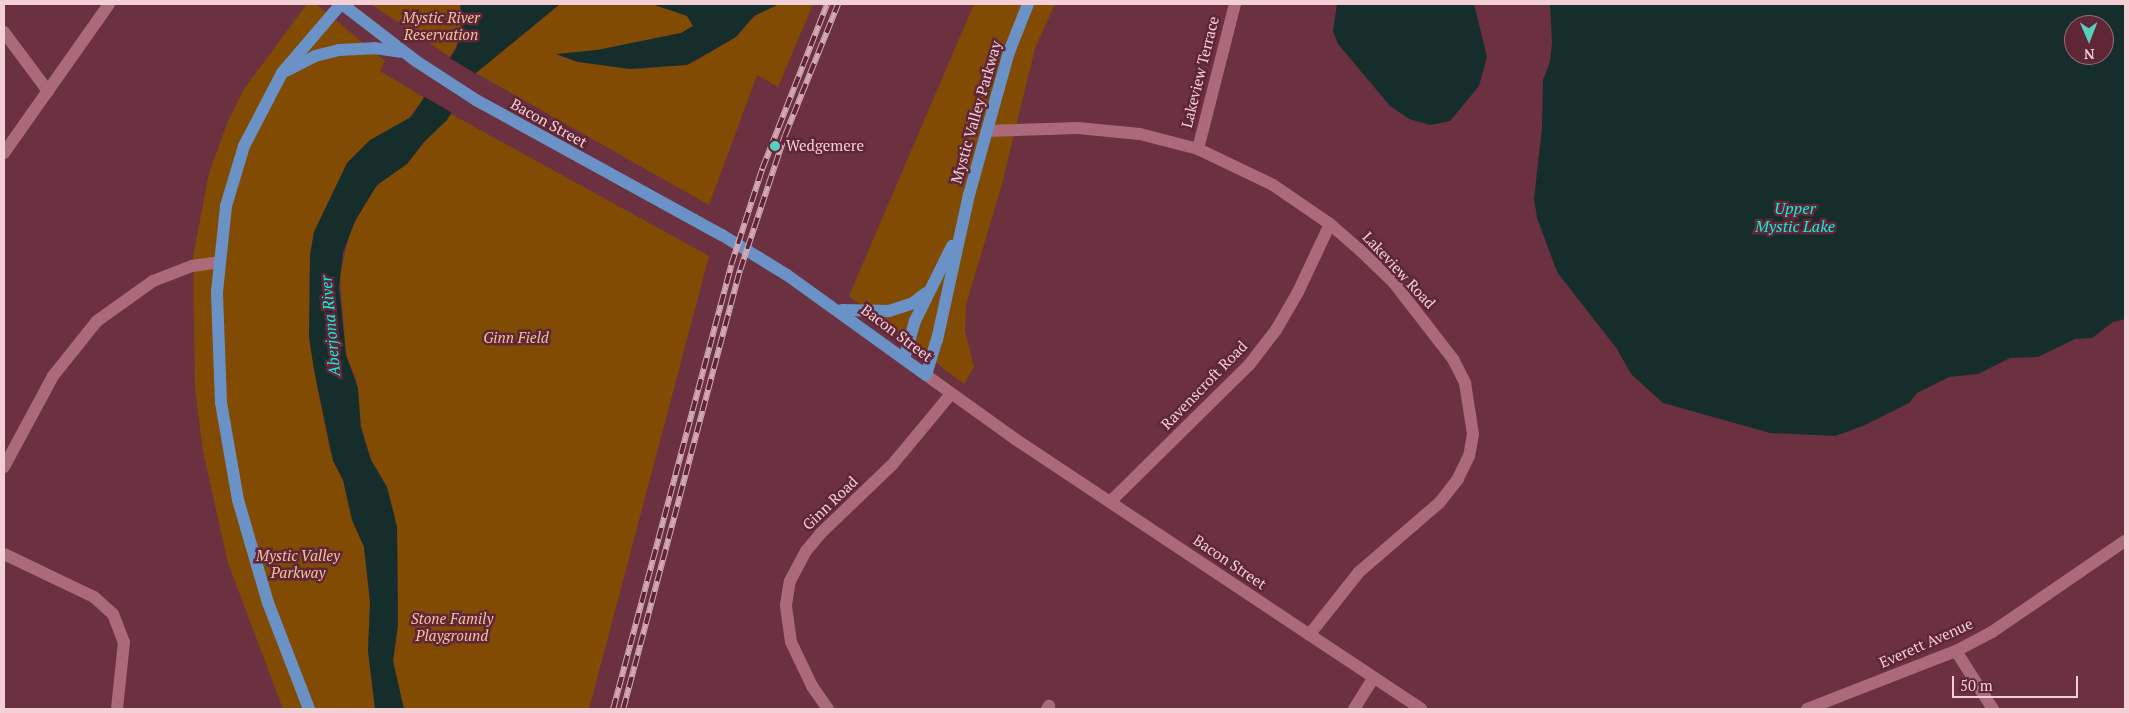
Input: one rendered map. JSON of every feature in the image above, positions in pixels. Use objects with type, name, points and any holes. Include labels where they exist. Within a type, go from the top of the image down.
[{"type":"main road","name":"Bacon Street","points":[[342,4],[405,53],[476,100],[728,239],[834,308],[926,375]]},
{"type":"main road","points":[[309,709],[257,571],[230,461],[218,360],[219,262],[226,206],[239,159],[282,73],[342,4]]},
{"type":"main road","name":"Mystic Valley Parkway","points":[[926,375],[937,340],[960,231],[987,131],[1012,45],[1028,4]]},
{"type":"main road","points":[[282,73],[315,56],[339,50],[374,48],[405,53]]},
{"type":"main road","name":"Mystic Valley Parkway","points":[[904,358],[908,337],[960,231]]},
{"type":"main road","points":[[834,308],[860,313],[889,311],[913,303],[932,287]]},
{"type":"street","points":[[4,153],[109,4]]},
{"type":"street","name":"Lakeview Terrace","points":[[1198,149],[1235,4]]},
{"type":"street","points":[[4,32],[48,91]]},
{"type":"street","name":"Lakeview Road","points":[[987,131],[1078,128],[1140,134],[1198,149],[1273,185],[1330,224],[1394,284],[1453,359],[1465,383],[1473,434],[1469,456],[1458,479],[1439,503],[1359,572],[1309,635]]},
{"type":"street","name":"Ravenscroft Road","points":[[1110,502],[1249,364],[1276,330],[1298,292],[1330,224]]},
{"type":"street","points":[[4,467],[53,376],[97,321],[153,281],[192,266],[219,262]]},
{"type":"street","name":"Bacon Street","points":[[926,375],[1110,502],[1421,709]]},
{"type":"street","name":"Ginn Road","points":[[828,709],[808,679],[791,642],[786,605],[790,582],[800,560],[821,532],[904,452],[951,394]]},
{"type":"street","name":"Everett Avenue","points":[[1807,709],[1956,651],[1992,632],[2125,541]]},
{"type":"street","points":[[4,554],[94,597],[113,614],[124,642],[117,709]]},
{"type":"street","points":[[1956,651],[1993,709]]},
{"type":"street","points":[[1354,709],[1373,678]]},
{"type":"green space","name":"Mystic Valley Parkway","points":[[307,4],[316,4],[385,61],[380,71],[425,98],[404,123],[370,141],[347,163],[314,232],[310,255],[309,337],[330,451],[343,480],[352,520],[364,547],[370,602],[368,651],[375,709],[283,709],[228,563],[203,451],[195,388],[193,257],[209,173],[229,119],[244,89]]},
{"type":"green space","name":"Mystic River Reservation","points":[[371,4],[460,4],[462,35],[450,57]]},
{"type":"green space","points":[[560,4],[652,4],[688,16],[693,26],[681,33],[597,50],[557,55],[578,62],[639,69],[694,62],[736,37],[750,20],[761,12],[779,4],[813,4],[778,87],[757,75],[709,205],[476,73]]},
{"type":"green space","points":[[974,4],[1055,4],[1035,48],[1002,184],[966,305],[965,331],[974,367],[964,384],[849,296]]},
{"type":"green space","name":"Ginn Field","points":[[451,114],[709,256],[589,709],[404,709],[402,703],[393,661],[398,625],[397,527],[387,487],[371,460],[359,419],[356,379],[346,355],[340,276],[350,231],[371,193],[383,180],[407,164],[424,142]]},
{"type":"water","name":"Aberjona River","points":[[460,4],[560,4],[476,73],[447,120],[424,142],[407,164],[377,185],[355,221],[343,253],[339,287],[346,355],[358,388],[361,428],[371,460],[387,487],[397,527],[398,625],[393,661],[404,709],[375,709],[368,651],[370,602],[364,547],[352,520],[343,480],[333,461],[309,337],[310,255],[314,232],[347,163],[370,140],[411,117],[456,49],[463,26]]},
{"type":"water","points":[[652,4],[779,4],[754,16],[736,37],[687,65],[630,69],[578,62],[556,54],[597,50],[681,33],[693,26],[687,16]]},
{"type":"water","points":[[1337,4],[1474,4],[1487,57],[1479,86],[1450,121],[1430,125],[1409,119],[1390,106],[1338,44],[1333,31]]},
{"type":"water","name":"Upper Mystic Lake","points":[[1550,4],[2125,4],[2125,319],[2113,322],[2092,338],[2075,339],[2038,357],[2010,358],[1978,374],[1949,377],[1917,393],[1909,403],[1863,426],[1835,436],[1770,433],[1663,403],[1631,374],[1617,349],[1557,272],[1537,218],[1534,198],[1542,128],[1543,80],[1550,61],[1552,43]]},
{"type":"pier","points":[[448,57],[478,75],[454,114],[423,96]]},
{"type":"railway","points":[[613,709],[731,265],[762,169],[827,4]]},
{"type":"railway","points":[[623,709],[740,270],[785,135],[838,4]]},
{"type":"place","name":"Wedgemere","points":[[775,146]]},
{"type":"park label","name":"Stone Family Playground","points":[[452,626]]}]
